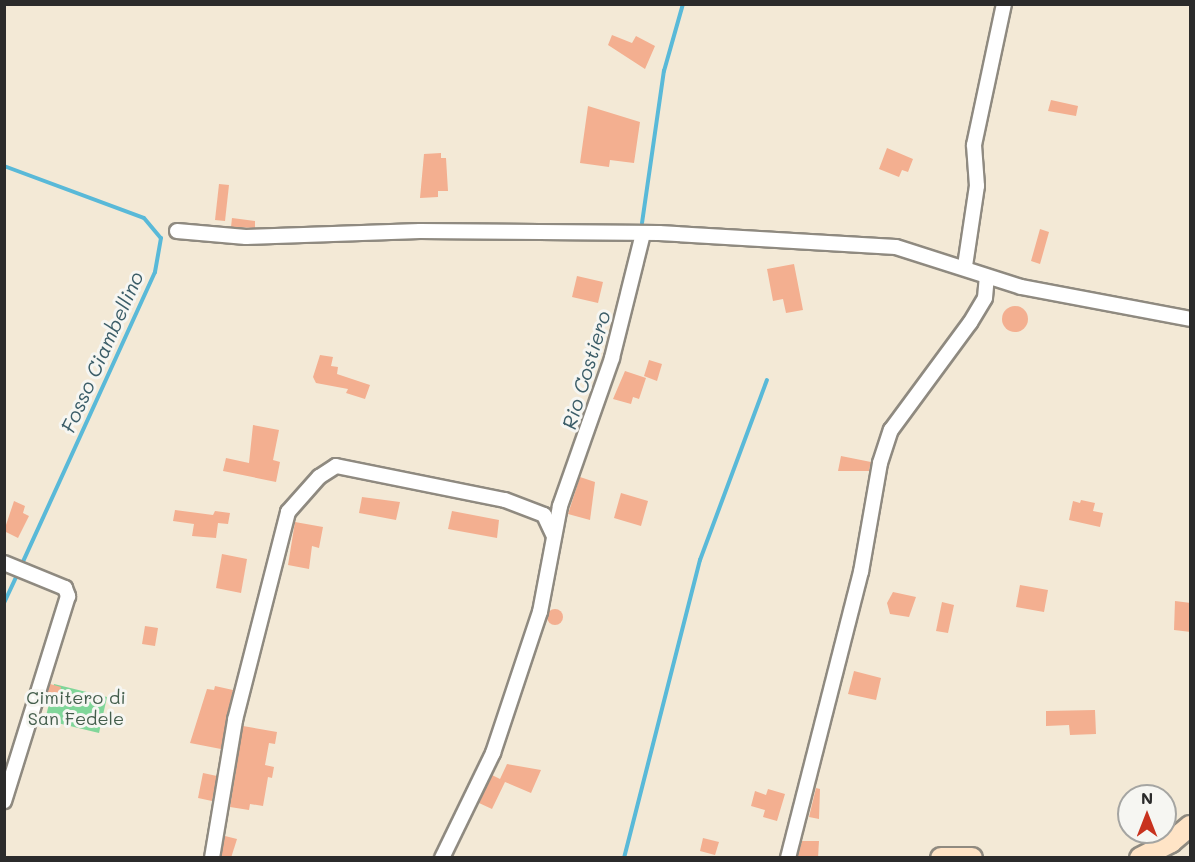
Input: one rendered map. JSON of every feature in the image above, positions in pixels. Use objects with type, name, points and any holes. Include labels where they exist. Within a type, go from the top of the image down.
[{"type":"main road","points":[[1140,858],[1172,842],[1191,826]]},
{"type":"main road","points":[[941,858],[972,858]]},
{"type":"street","points":[[965,266],[977,186],[974,145],[1004,4]]},
{"type":"street","points":[[177,231],[246,237],[420,231],[730,235],[896,247],[965,266],[987,277],[1191,319]]},
{"type":"street","points":[[442,858],[502,727],[540,612],[563,496],[612,358],[643,234]]},
{"type":"street","points":[[788,858],[858,583],[880,463],[891,430],[970,323],[985,298],[987,277]]},
{"type":"street","points":[[212,858],[235,720],[288,512],[319,477],[336,466],[505,500],[544,515],[554,536]]},
{"type":"street","points":[[4,801],[68,596],[66,588],[12,566]]},
{"type":"green space","name":"Cimitero di San Fedele","points":[[54,684],[107,697],[99,733],[45,720]]},
{"type":"building","points":[[612,35],[632,43],[636,36],[655,46],[645,69],[608,45]]},
{"type":"building","points":[[1051,100],[1078,106],[1076,116],[1048,111]]},
{"type":"building","points":[[588,106],[640,122],[634,163],[610,160],[609,167],[580,163]]},
{"type":"building","points":[[887,148],[913,159],[908,172],[902,170],[899,177],[879,169]]},
{"type":"building","points":[[441,153],[441,158],[446,158],[448,191],[438,191],[438,197],[420,198],[424,154]]},
{"type":"building","points":[[219,184],[229,185],[225,221],[215,220]]},
{"type":"building","points":[[232,218],[255,221],[255,228],[231,227]]},
{"type":"building","points":[[1040,229],[1049,232],[1040,264],[1031,261]]},
{"type":"building","points":[[794,264],[803,310],[786,313],[783,299],[773,301],[767,269]]},
{"type":"building","points":[[577,276],[603,282],[598,303],[572,297]]},
{"type":"building","points":[[1015,306],[1024,310],[1028,319],[1024,328],[1015,332],[1006,328],[1002,319],[1006,310]]},
{"type":"building","points":[[320,355],[333,357],[331,366],[338,367],[337,374],[370,385],[365,399],[346,393],[348,389],[316,383],[313,377]]},
{"type":"building","points":[[649,360],[662,364],[657,381],[644,376]]},
{"type":"building","points":[[625,371],[646,378],[639,399],[633,397],[631,404],[613,399]]},
{"type":"building","points":[[253,425],[279,430],[273,460],[280,462],[276,482],[223,471],[226,458],[249,463]]},
{"type":"building","points":[[841,456],[871,462],[869,471],[838,471]]},
{"type":"building","points":[[580,477],[595,482],[590,520],[568,514]]},
{"type":"building","points":[[621,493],[648,501],[641,526],[614,518]]},
{"type":"building","points":[[362,497],[400,502],[396,520],[359,513]]},
{"type":"building","points":[[1081,500],[1095,503],[1093,511],[1103,513],[1100,527],[1069,520],[1073,501],[1080,503]]},
{"type":"building","points":[[14,501],[25,506],[23,513],[29,516],[18,538],[4,531]]},
{"type":"building","points":[[175,510],[213,515],[215,511],[230,513],[228,524],[218,523],[216,538],[192,536],[194,524],[173,521]]},
{"type":"building","points":[[452,511],[499,520],[497,538],[448,529]]},
{"type":"building","points":[[295,522],[323,527],[319,548],[312,546],[309,569],[288,565]]},
{"type":"building","points":[[222,554],[247,559],[241,593],[216,588]]},
{"type":"building","points":[[1020,585],[1048,590],[1044,612],[1016,607]]},
{"type":"building","points":[[893,592],[916,597],[909,617],[890,614],[887,603]]},
{"type":"building","points":[[1175,601],[1191,603],[1191,632],[1174,630]]},
{"type":"building","points":[[942,602],[954,605],[948,633],[936,631]]},
{"type":"building","points":[[555,609],[561,611],[563,617],[561,623],[555,625],[549,623],[547,617],[549,611]]},
{"type":"building","points":[[145,626],[158,628],[155,646],[142,644]]},
{"type":"building","points":[[854,671],[881,678],[876,700],[848,694]]},
{"type":"building","points":[[50,684],[61,687],[57,705],[45,701]]},
{"type":"building","points":[[215,686],[233,690],[221,749],[190,743],[207,689],[214,690]]},
{"type":"building","points":[[1095,710],[1096,734],[1070,735],[1069,725],[1046,726],[1046,711]]},
{"type":"building","points":[[243,726],[277,732],[275,744],[269,743],[265,765],[274,767],[272,778],[268,777],[263,806],[250,804],[249,810],[230,807]]},
{"type":"building","points":[[507,764],[541,770],[531,793],[505,782],[492,809],[479,803],[492,775],[500,779]]},
{"type":"building","points":[[203,773],[217,776],[212,801],[198,798]]},
{"type":"building","points":[[816,788],[820,789],[819,819],[809,817]]},
{"type":"building","points":[[768,789],[785,794],[777,821],[763,817],[765,810],[751,806],[755,791],[766,795]]},
{"type":"building","points":[[225,836],[237,839],[231,858],[221,858]]},
{"type":"building","points":[[703,838],[719,842],[715,855],[700,851]]},
{"type":"building","points":[[802,841],[819,841],[818,858],[797,858]]},
{"type":"waterway","points":[[642,223],[664,71],[683,4]]},
{"type":"waterway","name":"Fosso Ciambellino","points":[[4,166],[144,218],[161,238],[155,272],[21,566]]},
{"type":"waterway","points":[[624,858],[700,560],[767,380]]},
{"type":"waterway","name":"Fosso Ciambellino","points":[[4,603],[18,573]]},
{"type":"water label","name":"Rio Costiero","points":[[586,370]]}]
